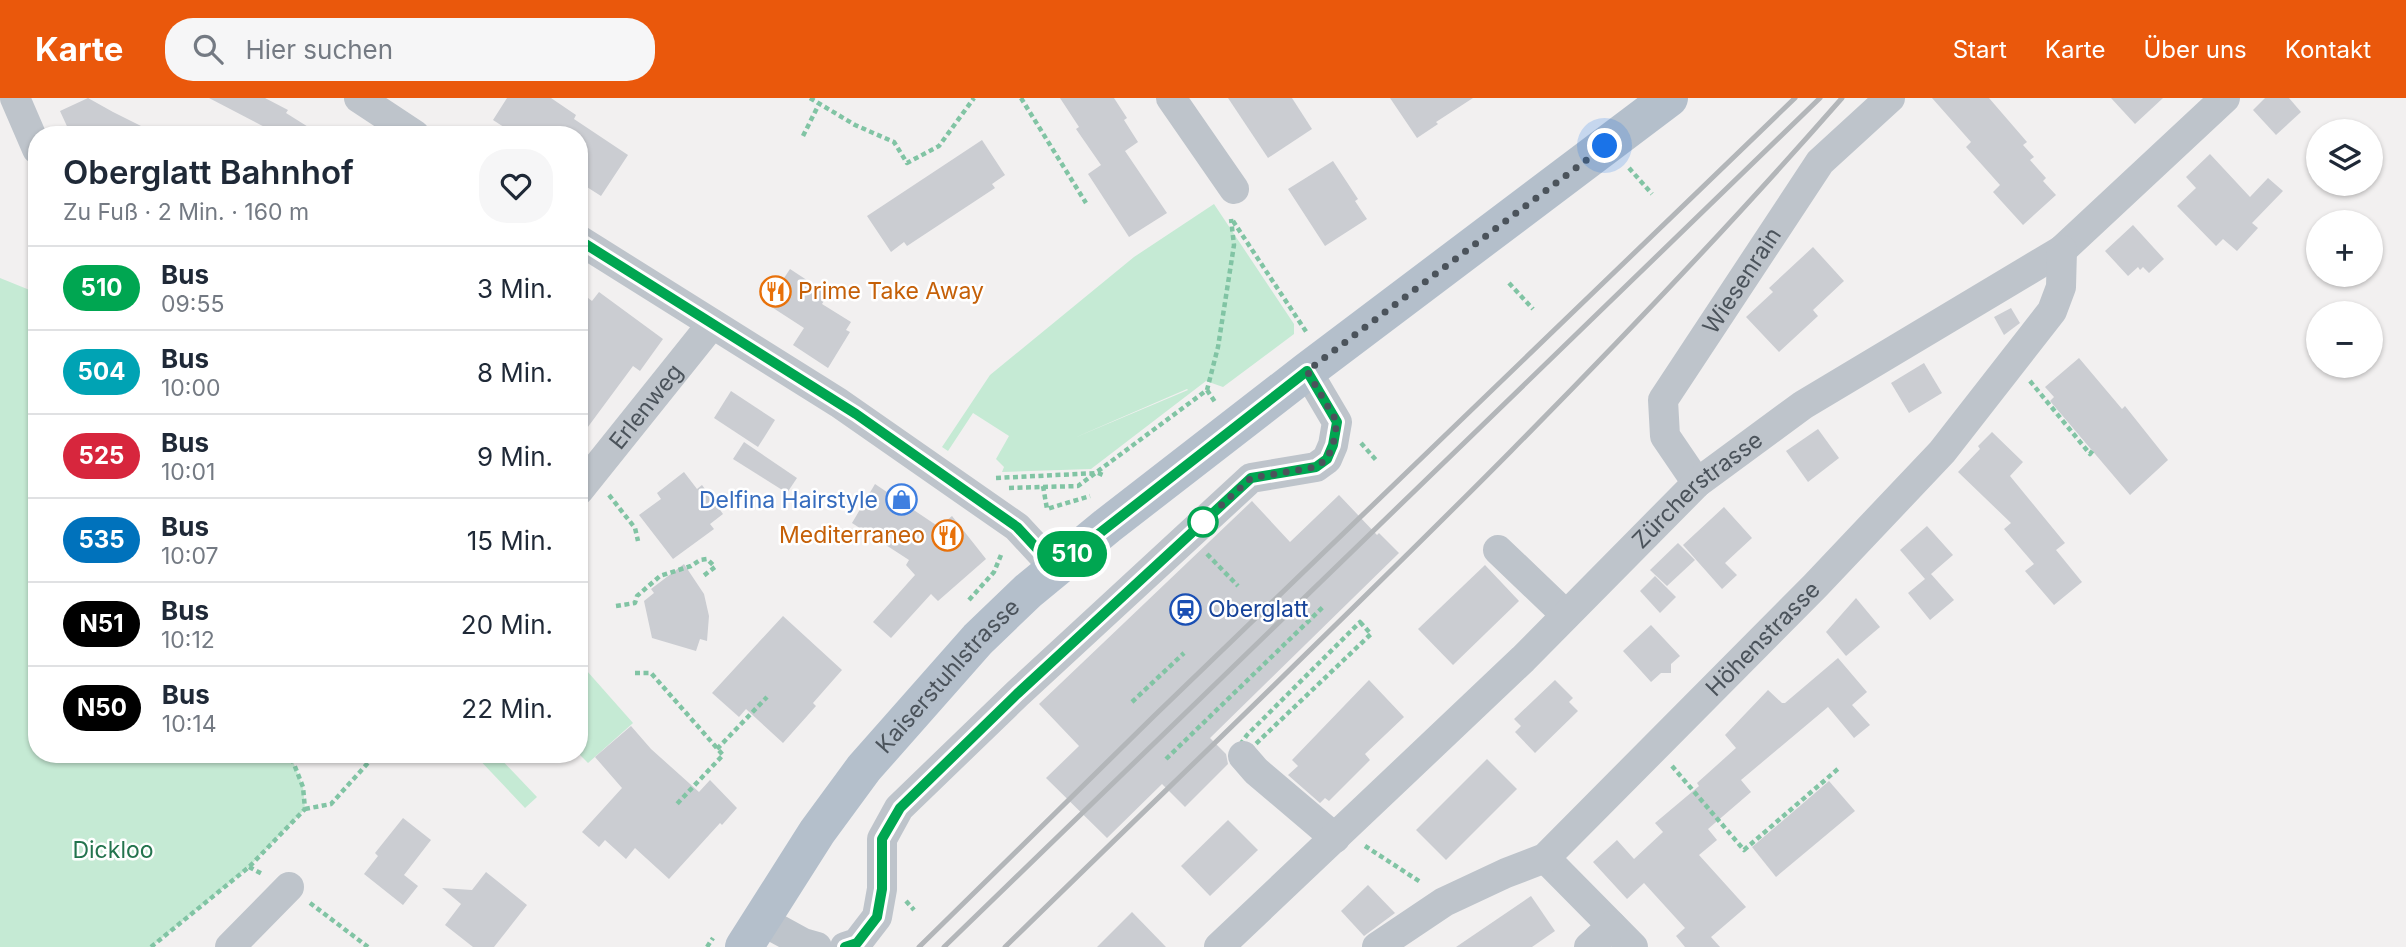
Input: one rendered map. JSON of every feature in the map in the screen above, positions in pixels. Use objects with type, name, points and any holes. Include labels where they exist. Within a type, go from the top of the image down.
[{"type":"main road","name":"Kaiserstuhlstrasse","points":[[752,934],[817,832],[872,758],[978,639],[1055,568],[1308,353],[1669,98]]},
{"type":"street","points":[[15,98],[28,128]]},
{"type":"street","points":[[1171,98],[1234,189]]},
{"type":"street","name":"Wiesenrain","points":[[1697,483],[1665,436],[1663,400],[1820,162],[1890,98]]},
{"type":"street","name":"Zürcherstrasse","points":[[1219,947],[1348,841],[1697,483],[1803,405],[2062,250],[2225,98]]},
{"type":"street","points":[[371,101],[403,126]]},
{"type":"street","points":[[588,246],[839,403],[1017,527],[1055,568]]},
{"type":"street","name":"Höhenstrasse","points":[[1377,947],[1444,902],[1545,858],[1815,586],[1942,452],[2052,311],[2061,287],[2062,250]]},
{"type":"street","name":"Erlenweg","points":[[588,478],[712,324]]},
{"type":"street","points":[[845,947],[857,943],[877,917],[882,889],[882,839],[900,808],[1017,694],[1251,478],[1316,467],[1327,459],[1333,445],[1337,422],[1308,353]]},
{"type":"street","points":[[1498,550],[1566,615]]},
{"type":"street","points":[[1245,745],[1256,771],[1348,841]]},
{"type":"street","points":[[1545,858],[1623,937],[1588,947]]},
{"type":"street","points":[[230,947],[289,887]]},
{"type":"street","points":[[752,934],[817,947]]},
{"type":"path","points":[[810,98],[855,125],[894,142],[907,163],[939,146],[974,98]]},
{"type":"path","points":[[1021,98],[1086,203]]},
{"type":"path","points":[[803,136],[819,104]]},
{"type":"path","points":[[1628,168],[1652,194]]},
{"type":"path","points":[[1002,488],[1078,486],[1100,474],[1207,390],[1218,347],[1234,245],[1231,219],[1234,189]]},
{"type":"path","points":[[1231,219],[1308,353]]},
{"type":"path","points":[[1509,283],[1533,309]]},
{"type":"path","points":[[2014,362],[2090,454],[2093,450]]},
{"type":"path","points":[[1207,390],[1215,402]]},
{"type":"path","points":[[1371,453],[1376,460]]},
{"type":"path","points":[[954,483],[983,478],[1100,474]]},
{"type":"path","points":[[588,485],[635,528],[638,541]]},
{"type":"path","points":[[1043,486],[1047,509],[1090,496]]},
{"type":"path","points":[[965,606],[994,572],[1000,555]]},
{"type":"path","points":[[616,606],[635,603],[636,596],[660,576],[707,559],[715,567],[702,577]]},
{"type":"path","points":[[1216,563],[1238,586]]},
{"type":"path","points":[[1166,760],[1323,607]]},
{"type":"path","points":[[1360,622],[1371,634],[1245,745],[1304,674],[1360,622]]},
{"type":"path","points":[[1132,702],[1184,653]]},
{"type":"path","points":[[635,673],[651,673],[723,755],[675,806]]},
{"type":"path","points":[[718,749],[767,697]]},
{"type":"path","points":[[1656,746],[1744,850],[1839,768]]},
{"type":"path","points":[[294,763],[303,787],[305,809]]},
{"type":"path","points":[[151,947],[249,867],[305,809],[331,804],[368,763]]},
{"type":"path","points":[[1348,841],[1423,883]]},
{"type":"path","points":[[289,887],[368,947]]},
{"type":"path","points":[[908,903],[914,910]]},
{"type":"green space","points":[[1214,204],[1294,324],[1294,334],[1223,387],[1206,381],[1091,469],[1002,472],[1004,467],[996,459],[1009,436],[973,413],[948,451],[942,447],[990,375],[1134,257]],"holes":[[[1187,389],[1188,390],[1074,438]]]},
{"type":"green space","name":"Dickloo","points":[[0,278],[28,289],[28,763],[294,763],[303,787],[305,809],[249,867],[151,947],[0,947]]},
{"type":"green space","points":[[588,672],[633,723],[588,763]]},
{"type":"green space","points":[[482,763],[505,763],[537,797],[525,808]]},
{"type":"building","points":[[88,98],[141,126],[67,126],[60,111]]},
{"type":"building","points":[[209,98],[265,98],[288,110],[286,113],[307,126],[263,126]]},
{"type":"building","points":[[507,98],[551,98],[576,115],[574,119],[584,126],[502,126],[493,120]]},
{"type":"building","points":[[1060,98],[1114,98],[1138,142],[1125,151],[1167,213],[1129,237],[1088,174],[1101,165],[1076,129],[1079,127]]},
{"type":"building","points":[[1228,98],[1292,98],[1312,129],[1268,158]]},
{"type":"building","points":[[1390,98],[1473,98],[1417,138]]},
{"type":"building","points":[[1932,98],[1989,98],[2027,142],[2023,145],[2034,157],[2030,160],[2046,178],[2043,181],[2056,195],[2023,225],[1993,192],[2000,185],[1966,147],[1971,142]]},
{"type":"building","points":[[2111,98],[2163,98],[2135,124]]},
{"type":"building","points":[[2265,98],[2289,98],[2301,112],[2276,135],[2253,110]]},
{"type":"building","points":[[588,128],[628,155],[601,196],[588,188]]},
{"type":"building","points":[[982,140],[1005,175],[992,184],[995,188],[907,246],[904,242],[891,252],[867,216]]},
{"type":"building","points":[[2210,154],[2250,197],[2268,178],[2283,191],[2252,223],[2258,228],[2237,251],[2223,239],[2216,246],[2177,206],[2196,188],[2186,177]]},
{"type":"building","points":[[1333,161],[1358,199],[1355,201],[1367,219],[1325,246],[1288,189]]},
{"type":"building","points":[[2133,225],[2164,259],[2149,273],[2143,267],[2140,270],[2138,267],[2128,276],[2105,251]]},
{"type":"building","points":[[1813,247],[1844,281],[1813,310],[1818,316],[1779,352],[1746,317],[1773,292],[1769,288]]},
{"type":"building","points":[[790,269],[828,294],[822,304],[851,322],[846,330],[850,332],[828,368],[793,345],[804,328],[767,304]]},
{"type":"building","points":[[599,292],[663,339],[640,371],[633,366],[588,427],[588,298],[592,301]]},
{"type":"building","points":[[2011,308],[2020,323],[2004,335],[1994,317]]},
{"type":"building","points":[[2079,358],[2122,409],[2125,406],[2168,460],[2130,495],[2050,401],[2054,397],[2045,387]]},
{"type":"building","points":[[1924,363],[1942,393],[1909,413],[1891,383]]},
{"type":"building","points":[[731,391],[775,420],[758,447],[714,418]]},
{"type":"building","points":[[1818,429],[1839,458],[1808,482],[1786,451]]},
{"type":"building","points":[[1992,432],[2023,462],[2010,476],[2065,543],[2056,550],[2082,582],[2054,605],[2025,571],[2034,564],[2004,529],[2011,523],[1958,472]]},
{"type":"building","points":[[744,442],[797,478],[787,493],[733,459]]},
{"type":"building","points":[[684,472],[697,489],[702,485],[723,514],[710,524],[714,529],[673,559],[639,515],[661,499],[657,493]]},
{"type":"building","points":[[875,484],[939,527],[952,516],[986,559],[938,601],[931,594],[891,638],[873,622],[915,575],[906,565],[909,560],[852,523]]},
{"type":"building","points":[[1339,495],[1377,535],[1379,533],[1399,553],[1210,738],[1226,754],[1228,764],[1185,807],[1162,784],[1107,838],[1046,778],[1079,746],[1039,704],[1252,501],[1290,542]]},
{"type":"building","points":[[1724,507],[1752,538],[1725,563],[1737,575],[1722,589],[1683,545]]},
{"type":"building","points":[[1927,526],[1953,555],[1931,574],[1954,600],[1930,620],[1908,593],[1925,579],[1900,550]]},
{"type":"building","points":[[1678,543],[1695,560],[1667,586],[1650,570]]},
{"type":"building","points":[[684,564],[704,594],[709,616],[707,641],[700,639],[696,651],[652,638],[644,601],[654,593],[651,589]]},
{"type":"building","points":[[1485,565],[1519,601],[1453,665],[1418,629]]},
{"type":"building","points":[[1655,576],[1676,597],[1660,613],[1640,591]]},
{"type":"building","points":[[1856,598],[1880,627],[1846,656],[1826,632]]},
{"type":"building","points":[[783,616],[842,670],[813,703],[816,706],[783,743],[746,709],[739,717],[712,693]]},
{"type":"building","points":[[1651,625],[1680,656],[1671,664],[1671,673],[1661,673],[1651,682],[1623,651]]},
{"type":"building","points":[[1838,658],[1867,692],[1852,705],[1870,725],[1854,738],[1828,707],[1741,780],[1751,792],[1708,829],[1717,840],[1699,855],[1746,907],[1711,937],[1720,947],[1685,947],[1676,936],[1685,928],[1644,883],[1627,899],[1593,862],[1617,840],[1634,859],[1663,832],[1655,823],[1699,786],[1697,783],[1736,748],[1725,735],[1768,690],[1785,703]]},
{"type":"building","points":[[1369,680],[1404,717],[1365,754],[1370,760],[1329,801],[1325,798],[1320,803],[1288,775],[1298,766],[1292,760]]},
{"type":"building","points":[[1555,680],[1573,698],[1569,702],[1578,711],[1535,753],[1515,732],[1521,726],[1514,719]]},
{"type":"building","points":[[631,726],[651,749],[699,792],[710,780],[737,808],[669,879],[635,848],[626,859],[605,840],[599,847],[582,832],[622,788],[595,757]]},
{"type":"building","points":[[1487,759],[1517,789],[1446,860],[1416,830]]},
{"type":"building","points":[[1829,781],[1855,811],[1776,877],[1752,847]]},
{"type":"building","points":[[403,818],[431,840],[404,875],[418,886],[403,905],[364,874],[378,856],[375,853]]},
{"type":"building","points":[[1228,820],[1258,850],[1210,896],[1181,866]]},
{"type":"building","points":[[486,872],[527,905],[494,947],[473,947],[445,925],[461,904],[442,888],[472,890]]},
{"type":"building","points":[[1368,885],[1395,913],[1364,936],[1341,911]]},
{"type":"building","points":[[1531,896],[1555,931],[1532,947],[1456,947]]},
{"type":"building","points":[[1132,912],[1166,947],[1097,947]]},
{"type":"railway","points":[[919,947],[1154,716],[1795,98]]},
{"type":"railway","points":[[944,947],[1820,98]]},
{"type":"railway","points":[[1005,947],[1326,635],[1537,425],[1641,318],[1842,98]]},
{"type":"bus line","name":"510","points":[[588,246],[856,414],[1017,527],[1055,568],[1307,371],[1337,422],[1333,445],[1327,459],[1316,467],[1251,478],[1017,694],[900,808],[882,839],[882,889],[877,917],[869,931],[857,943],[845,947]]},
{"type":"place","name":"Prime Take Away","points":[[775,291]]},
{"type":"place","name":"Delfina Hairstyle","points":[[901,500]]},
{"type":"place","name":"Mediterraneo","points":[[948,535]]},
{"type":"place","name":"Oberglatt","points":[[1185,609]]},
{"type":"route","points":[[1203,522],[1251,478],[1316,467],[1327,459],[1333,445],[1337,422],[1307,371],[1605,146]]}]
